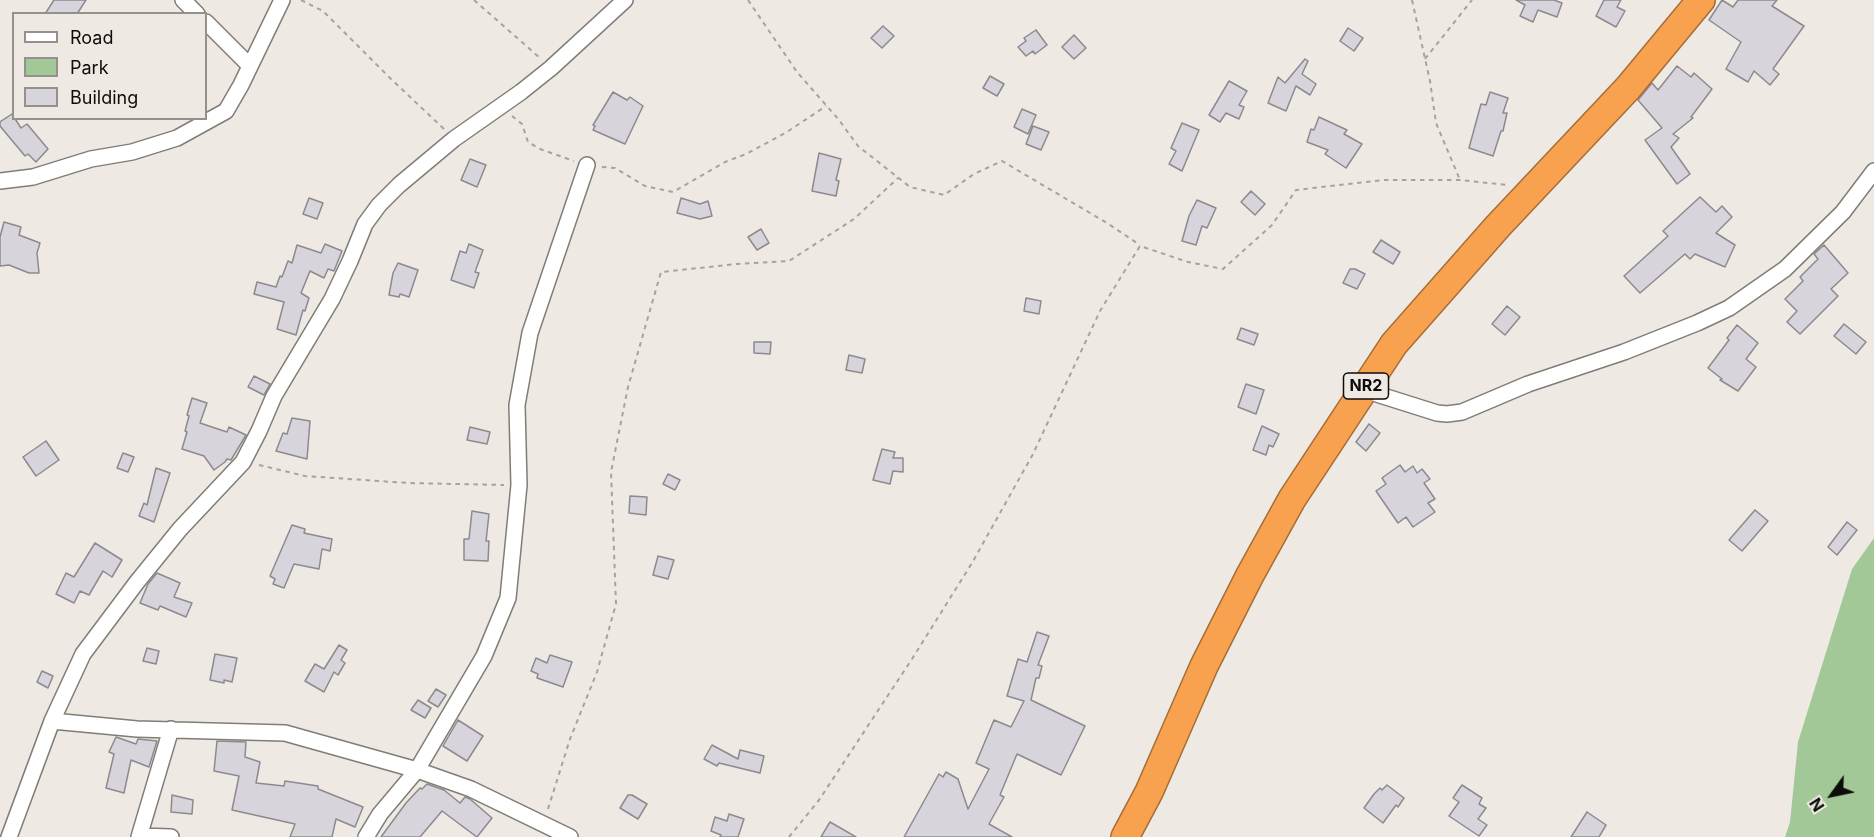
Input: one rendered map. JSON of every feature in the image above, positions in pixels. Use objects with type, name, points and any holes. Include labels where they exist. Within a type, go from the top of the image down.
[{"type":"highway","name":"NR2","points":[[1125,837],[1149,792],[1204,666],[1250,575],[1292,499],[1394,344],[1428,304],[1628,88],[1701,0]]},
{"type":"street","points":[[183,0],[195,12]]},
{"type":"street","points":[[0,181],[33,177],[92,159],[132,152],[177,138],[226,111],[282,0]]},
{"type":"street","points":[[9,837],[52,721],[83,654],[180,529],[243,462],[274,396],[332,299],[365,224],[379,205],[399,185],[454,139],[551,68],[625,0]]},
{"type":"street","points":[[207,23],[250,66]]},
{"type":"street","points":[[366,837],[380,814],[417,770],[484,656],[508,598],[519,485],[517,405],[530,333],[587,165]]},
{"type":"street","points":[[1364,390],[1437,413],[1462,412],[1528,384],[1624,352],[1697,323],[1729,308],[1785,269],[1843,212],[1874,171]]},
{"type":"street","points":[[52,721],[137,729],[285,733],[417,770],[471,789],[570,837]]},
{"type":"street","points":[[171,729],[140,836],[171,837]]},
{"type":"path","points":[[301,0],[323,11],[454,139]]},
{"type":"path","points":[[474,0],[551,68]]},
{"type":"path","points":[[748,0],[797,72],[858,146],[910,187],[944,195],[974,174],[1002,161],[1107,223],[1140,246],[1188,262],[1223,269],[1272,225],[1296,190],[1383,180],[1460,180],[1535,187]]},
{"type":"path","points":[[1412,0],[1436,123],[1460,180]]},
{"type":"path","points":[[1425,59],[1472,0]]},
{"type":"path","points":[[502,106],[522,124],[528,142],[540,149],[587,165],[615,168],[645,186],[673,192],[725,162],[746,154],[786,132],[826,106]]},
{"type":"path","points":[[543,823],[570,739],[597,672],[616,604],[611,472],[628,387],[661,272],[789,261],[854,219],[898,178]]},
{"type":"path","points":[[789,837],[819,800],[972,563],[1033,454],[1100,311],[1140,246]]},
{"type":"path","points":[[243,462],[305,476],[408,483],[519,485]]},
{"type":"green space","points":[[1874,538],[1874,837],[1785,837],[1790,822],[1798,742],[1852,569]]},
{"type":"building","points":[[54,0],[86,0],[78,12],[46,12]]},
{"type":"building","points":[[1516,0],[1554,0],[1562,3],[1557,17],[1538,10],[1533,22],[1520,16],[1525,5]]},
{"type":"building","points":[[1604,0],[1621,0],[1617,7],[1625,11],[1616,27],[1596,16]]},
{"type":"building","points":[[1722,0],[1733,7],[1738,0],[1777,0],[1772,6],[1804,26],[1773,69],[1779,74],[1770,85],[1754,71],[1748,82],[1726,69],[1741,42],[1709,20]]},
{"type":"building","points":[[883,26],[894,36],[882,48],[871,38]]},
{"type":"building","points":[[1348,28],[1363,38],[1354,51],[1340,41]]},
{"type":"building","points":[[1036,30],[1047,45],[1035,54],[1033,51],[1026,56],[1018,47],[1026,41],[1024,38]]},
{"type":"building","points":[[1074,35],[1086,48],[1074,59],[1062,47]]},
{"type":"building","points":[[1305,59],[1308,61],[1302,74],[1316,84],[1310,95],[1296,86],[1286,111],[1268,103],[1278,77],[1285,83]]},
{"type":"building","points":[[1677,66],[1691,77],[1694,73],[1712,89],[1691,117],[1693,118],[1673,134],[1679,138],[1671,147],[1690,174],[1677,184],[1645,140],[1662,128],[1638,100],[1652,83],[1658,90]]},
{"type":"building","points":[[990,76],[1004,84],[997,96],[983,88]]},
{"type":"building","points":[[1229,81],[1247,91],[1239,105],[1244,107],[1239,119],[1226,113],[1220,122],[1209,115]]},
{"type":"building","points":[[613,92],[627,100],[630,97],[643,106],[625,144],[593,130],[595,126],[593,125]]},
{"type":"building","points":[[1490,92],[1508,98],[1503,113],[1507,113],[1503,131],[1501,131],[1493,156],[1469,148],[1481,104],[1486,105]]},
{"type":"building","points":[[1022,109],[1036,115],[1028,134],[1014,127]]},
{"type":"building","points":[[12,114],[12,120],[16,120],[21,128],[27,124],[48,149],[36,162],[28,154],[25,156],[0,126],[0,122]]},
{"type":"building","points":[[1319,117],[1347,130],[1344,134],[1362,144],[1346,168],[1325,154],[1328,150],[1307,142],[1311,129],[1314,130]]},
{"type":"building","points":[[1182,123],[1199,130],[1182,171],[1169,164],[1176,151],[1171,148]]},
{"type":"building","points":[[1033,126],[1049,132],[1041,150],[1026,144]]},
{"type":"building","points":[[819,153],[841,159],[836,180],[839,181],[836,196],[812,191]]},
{"type":"building","points":[[470,159],[486,165],[477,187],[461,180]]},
{"type":"building","points":[[1251,191],[1265,204],[1255,215],[1241,202]]},
{"type":"building","points":[[1700,197],[1716,212],[1722,206],[1732,217],[1716,233],[1735,245],[1725,267],[1695,254],[1690,259],[1685,254],[1640,293],[1624,276],[1668,236],[1663,231]]},
{"type":"building","points":[[309,198],[323,203],[317,219],[303,214]]},
{"type":"building","points":[[681,198],[700,204],[708,201],[712,216],[700,219],[677,213]]},
{"type":"building","points":[[1197,200],[1216,208],[1207,228],[1202,226],[1196,245],[1182,241],[1189,216]]},
{"type":"building","points":[[4,222],[21,227],[19,235],[40,243],[37,253],[39,273],[29,273],[9,265],[0,266],[0,237]]},
{"type":"building","points":[[761,229],[769,243],[757,250],[748,237]]},
{"type":"building","points":[[1381,240],[1400,252],[1393,264],[1373,252]]},
{"type":"building","points":[[325,244],[342,251],[334,271],[328,269],[324,278],[310,271],[301,293],[309,298],[296,335],[277,329],[284,302],[254,294],[257,282],[276,287],[288,261],[292,263],[297,245],[321,253]]},
{"type":"building","points":[[469,244],[483,250],[475,272],[479,273],[474,288],[451,280],[460,251],[466,253]]},
{"type":"building","points":[[1824,245],[1848,273],[1831,289],[1838,296],[1800,334],[1787,322],[1797,311],[1785,299],[1803,281],[1800,277],[1818,259],[1814,254]]},
{"type":"building","points":[[398,263],[418,270],[409,297],[400,294],[399,297],[389,295],[393,273]]},
{"type":"building","points":[[1350,269],[1365,274],[1357,289],[1343,283]]},
{"type":"building","points":[[1026,298],[1041,301],[1039,314],[1024,311]]},
{"type":"building","points":[[1507,306],[1520,317],[1505,335],[1492,324]]},
{"type":"building","points":[[1844,324],[1866,342],[1856,354],[1834,336]]},
{"type":"building","points":[[1737,325],[1758,343],[1746,359],[1756,367],[1738,391],[1720,380],[1722,379],[1708,368]]},
{"type":"building","points":[[1241,328],[1258,334],[1254,345],[1237,339]]},
{"type":"building","points":[[754,342],[771,342],[770,354],[754,353]]},
{"type":"building","points":[[849,355],[865,359],[862,373],[846,370]]},
{"type":"building","points":[[254,376],[270,384],[264,395],[248,387]]},
{"type":"building","points":[[1246,384],[1264,390],[1256,414],[1238,407]]},
{"type":"building","points":[[192,398],[207,403],[200,423],[227,432],[229,427],[246,435],[231,460],[227,459],[214,470],[204,456],[182,449]]},
{"type":"building","points":[[292,418],[310,421],[307,459],[276,451],[283,433],[287,434]]},
{"type":"building","points":[[1369,424],[1380,433],[1366,451],[1356,442]]},
{"type":"building","points":[[1262,426],[1279,434],[1273,447],[1269,445],[1266,455],[1253,450]]},
{"type":"building","points":[[470,427],[490,432],[487,444],[467,440]]},
{"type":"building","points":[[46,441],[59,460],[36,476],[23,457]]},
{"type":"building","points":[[882,449],[895,452],[893,458],[903,458],[903,472],[893,471],[890,484],[873,480]]},
{"type":"building","points":[[123,453],[134,457],[128,472],[117,468]]},
{"type":"building","points":[[1400,465],[1405,472],[1413,466],[1417,473],[1422,469],[1430,479],[1424,483],[1435,499],[1428,503],[1435,512],[1413,527],[1406,517],[1398,523],[1376,491],[1386,484],[1382,478]]},
{"type":"building","points":[[156,468],[170,473],[154,522],[139,516],[144,503],[147,505]]},
{"type":"building","points":[[668,474],[680,480],[675,490],[663,484]]},
{"type":"building","points":[[630,496],[647,497],[646,515],[629,513]]},
{"type":"building","points":[[1755,510],[1768,521],[1742,551],[1729,540]]},
{"type":"building","points":[[472,511],[489,514],[486,541],[489,541],[488,561],[464,560],[464,539],[469,539]]},
{"type":"building","points":[[1847,522],[1857,530],[1837,555],[1828,547]]},
{"type":"building","points":[[292,525],[305,529],[304,533],[332,539],[330,551],[322,549],[319,569],[294,564],[284,588],[273,584],[275,579],[270,576]]},
{"type":"building","points":[[95,543],[122,560],[112,577],[103,571],[89,595],[80,591],[74,603],[56,594],[66,573],[74,577]]},
{"type":"building","points":[[658,556],[674,560],[668,579],[653,575]]},
{"type":"building","points":[[157,573],[180,583],[174,597],[192,603],[186,617],[160,606],[158,610],[140,603],[148,584]]},
{"type":"building","points":[[1037,632],[1049,636],[1038,665],[1042,666],[1039,678],[1036,678],[1031,700],[1085,726],[1061,775],[1017,754],[1000,795],[1004,797],[989,824],[1012,837],[904,837],[939,774],[943,777],[946,772],[958,779],[968,809],[989,769],[976,763],[994,720],[1011,727],[1024,701],[1007,696],[1018,659],[1027,662]]},
{"type":"building","points":[[339,645],[347,650],[341,660],[345,663],[338,675],[334,672],[324,692],[305,681],[315,664],[324,669]]},
{"type":"building","points":[[147,648],[159,651],[156,664],[143,661]]},
{"type":"building","points":[[215,654],[237,658],[232,682],[210,680]]},
{"type":"building","points":[[550,655],[572,662],[563,687],[537,678],[538,674],[531,671],[536,658],[547,663]]},
{"type":"building","points":[[42,671],[53,676],[48,688],[37,682]]},
{"type":"building","points":[[436,689],[446,695],[438,707],[428,701]]},
{"type":"building","points":[[418,700],[431,708],[425,718],[411,710]]},
{"type":"building","points":[[458,720],[483,736],[467,761],[443,746]]},
{"type":"building","points":[[116,737],[136,744],[138,739],[157,741],[149,767],[131,760],[124,793],[106,788],[114,754],[109,752]]},
{"type":"building","points":[[217,741],[246,742],[245,757],[260,762],[256,783],[284,786],[285,781],[318,786],[318,789],[363,807],[355,827],[336,819],[332,837],[290,837],[295,824],[232,810],[239,776],[214,771]]},
{"type":"building","points":[[712,745],[738,759],[740,750],[764,756],[760,773],[719,763],[717,766],[704,759]]},
{"type":"building","points":[[427,784],[444,790],[460,803],[465,797],[470,799],[492,818],[477,837],[442,811],[420,837],[381,837],[406,803]]},
{"type":"building","points":[[1387,785],[1404,798],[1383,823],[1364,808],[1380,788],[1382,790]]},
{"type":"building","points":[[1462,785],[1482,798],[1479,804],[1486,808],[1478,819],[1487,825],[1479,836],[1449,816],[1459,802],[1453,798]]},
{"type":"building","points":[[172,795],[193,800],[192,814],[171,812]]},
{"type":"building","points":[[628,795],[647,804],[638,819],[620,808]]},
{"type":"building","points":[[1587,812],[1606,825],[1599,837],[1571,837]]},
{"type":"building","points":[[729,814],[744,819],[738,837],[720,837],[721,835],[711,831],[715,817],[727,821]]},
{"type":"building","points":[[830,822],[856,837],[821,837]]}]
